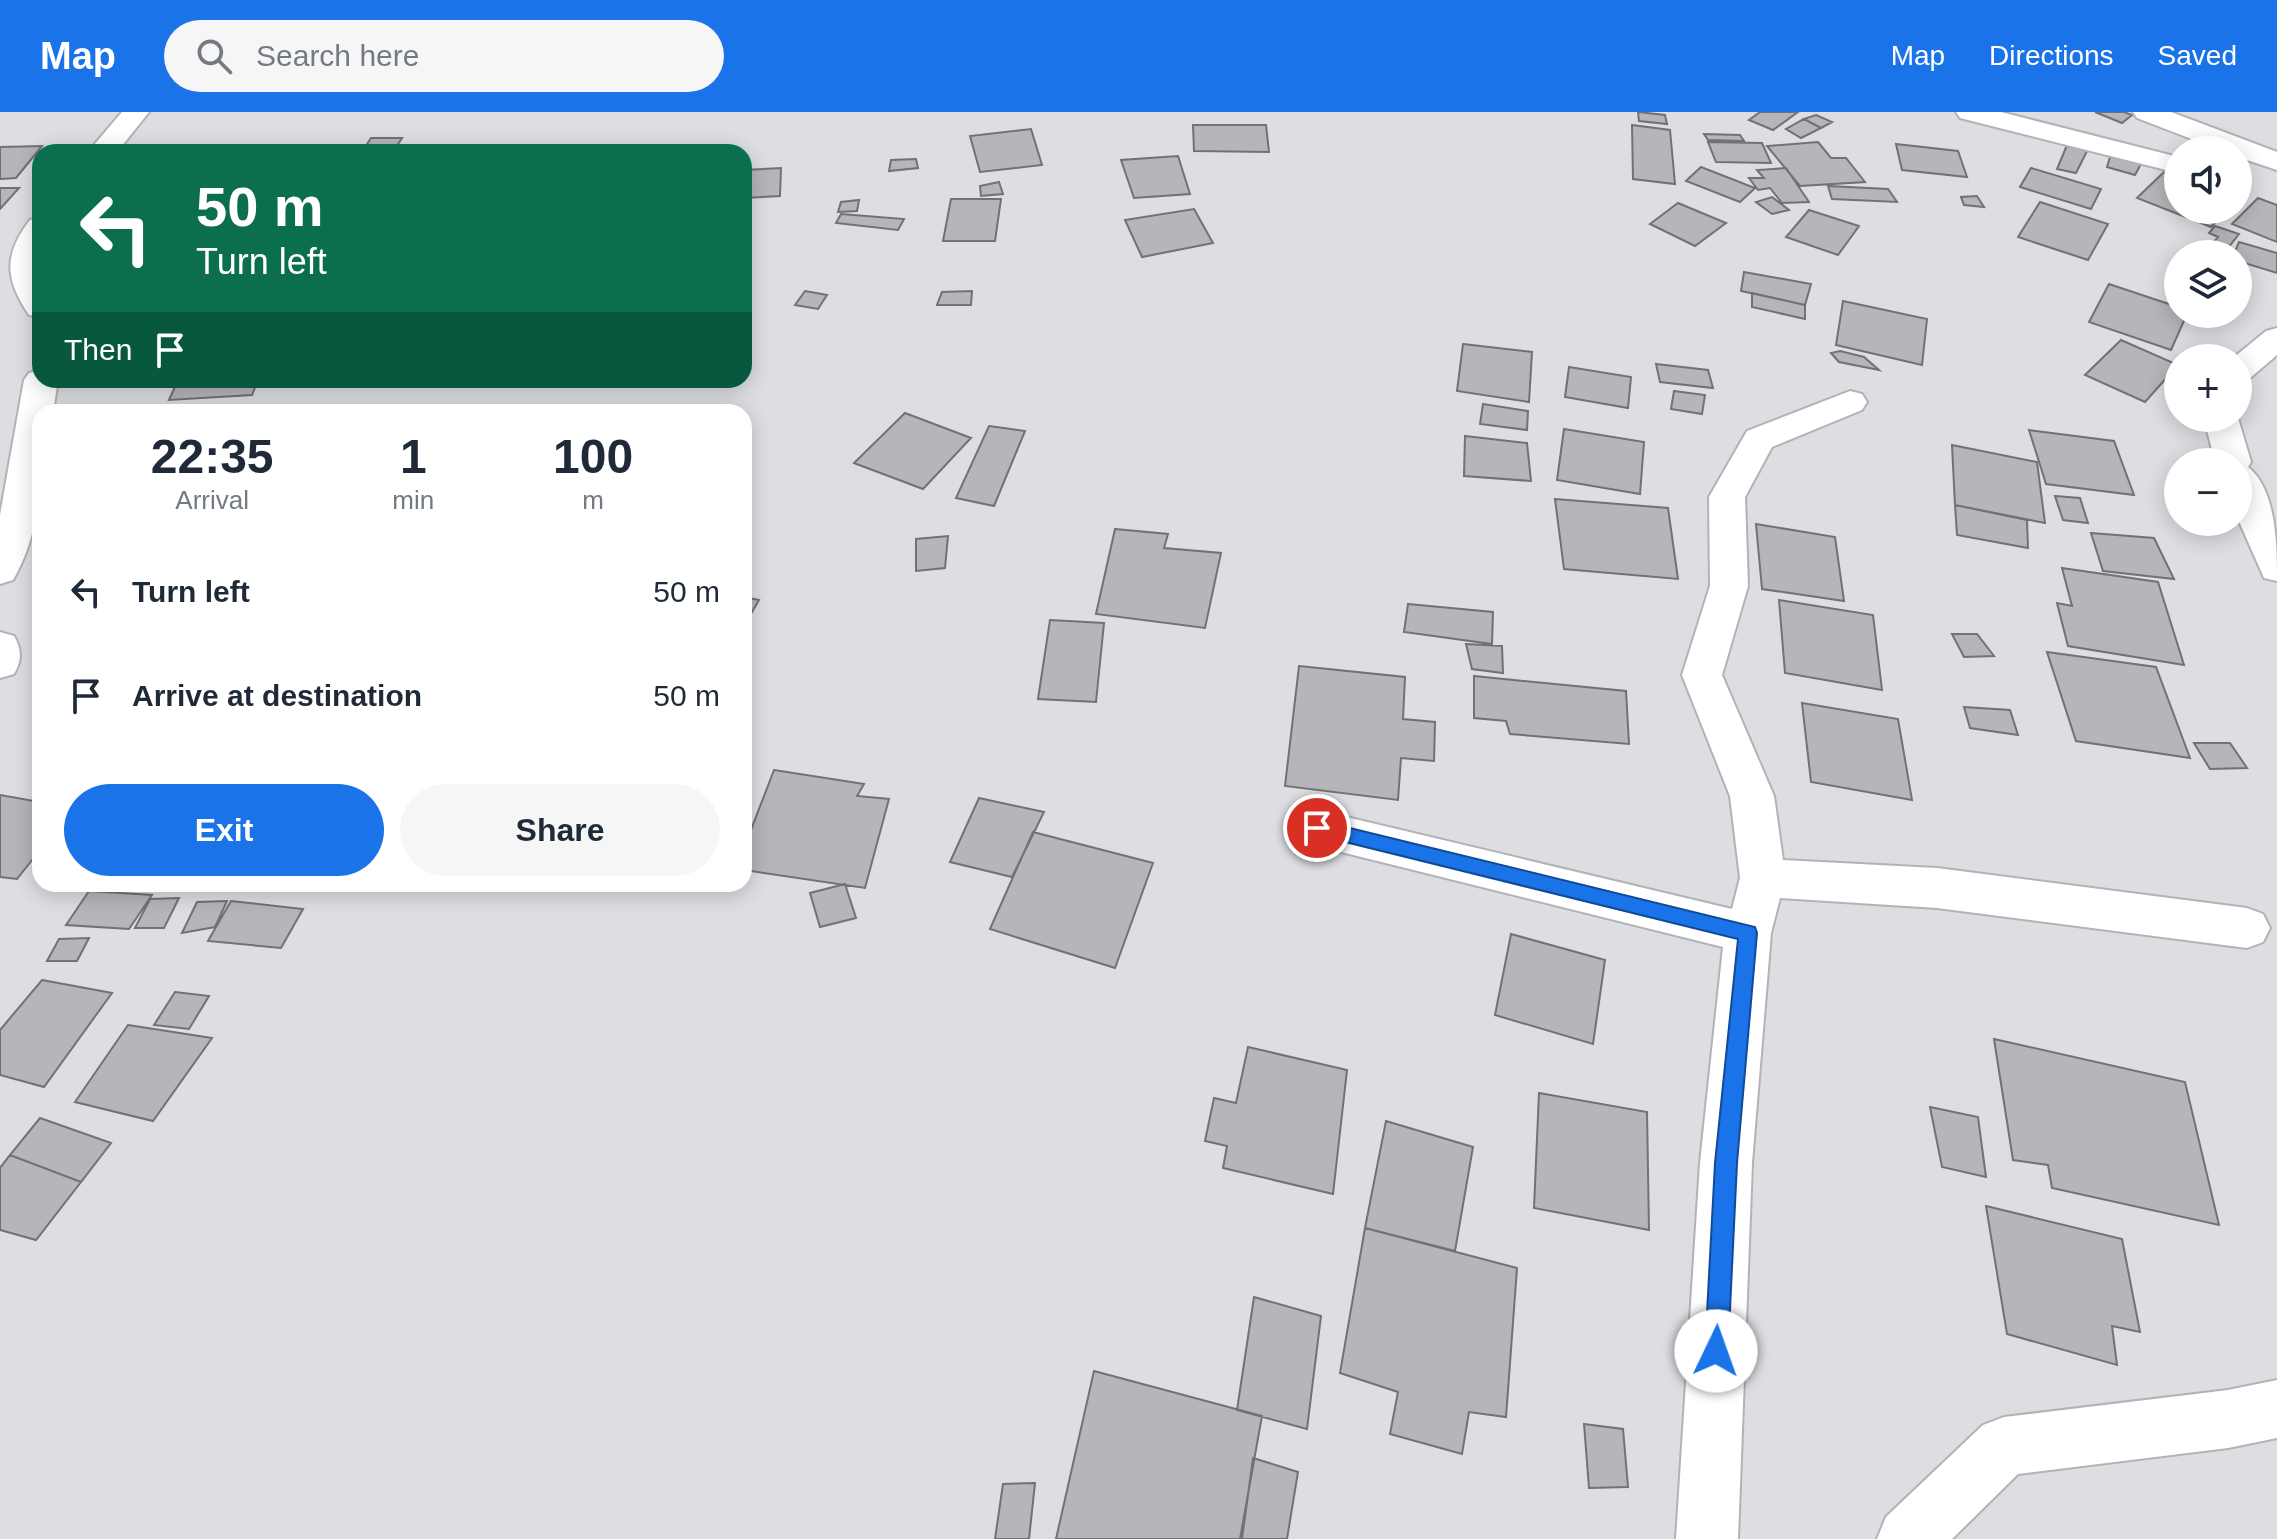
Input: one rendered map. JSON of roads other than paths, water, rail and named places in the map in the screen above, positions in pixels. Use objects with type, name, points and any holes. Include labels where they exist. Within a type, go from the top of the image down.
[{"type":"street","points":[[109,144],[136,112]]},
{"type":"street","points":[[1969,112],[2164,161]]},
{"type":"street","points":[[2146,112],[2277,162]]},
{"type":"street","points":[[32,235],[22,271],[32,292]]},
{"type":"street","points":[[2252,359],[2277,338]]},
{"type":"street","points":[[1707,1539],[1726,1163],[1748,933],[1763,878],[1752,796],[1702,675],[1729,586],[1727,497],[1759,439],[1850,402]]},
{"type":"street","points":[[0,570],[14,541],[32,434]]},
{"type":"street","points":[[2252,509],[2277,568]]},
{"type":"street","points":[[0,647],[0,663]]},
{"type":"street","points":[[1317,828],[1748,933]]},
{"type":"street","points":[[1763,878],[1937,888],[2247,928]]},
{"type":"street","points":[[1908,1539],[2004,1446],[2228,1419],[2277,1409]]}]
